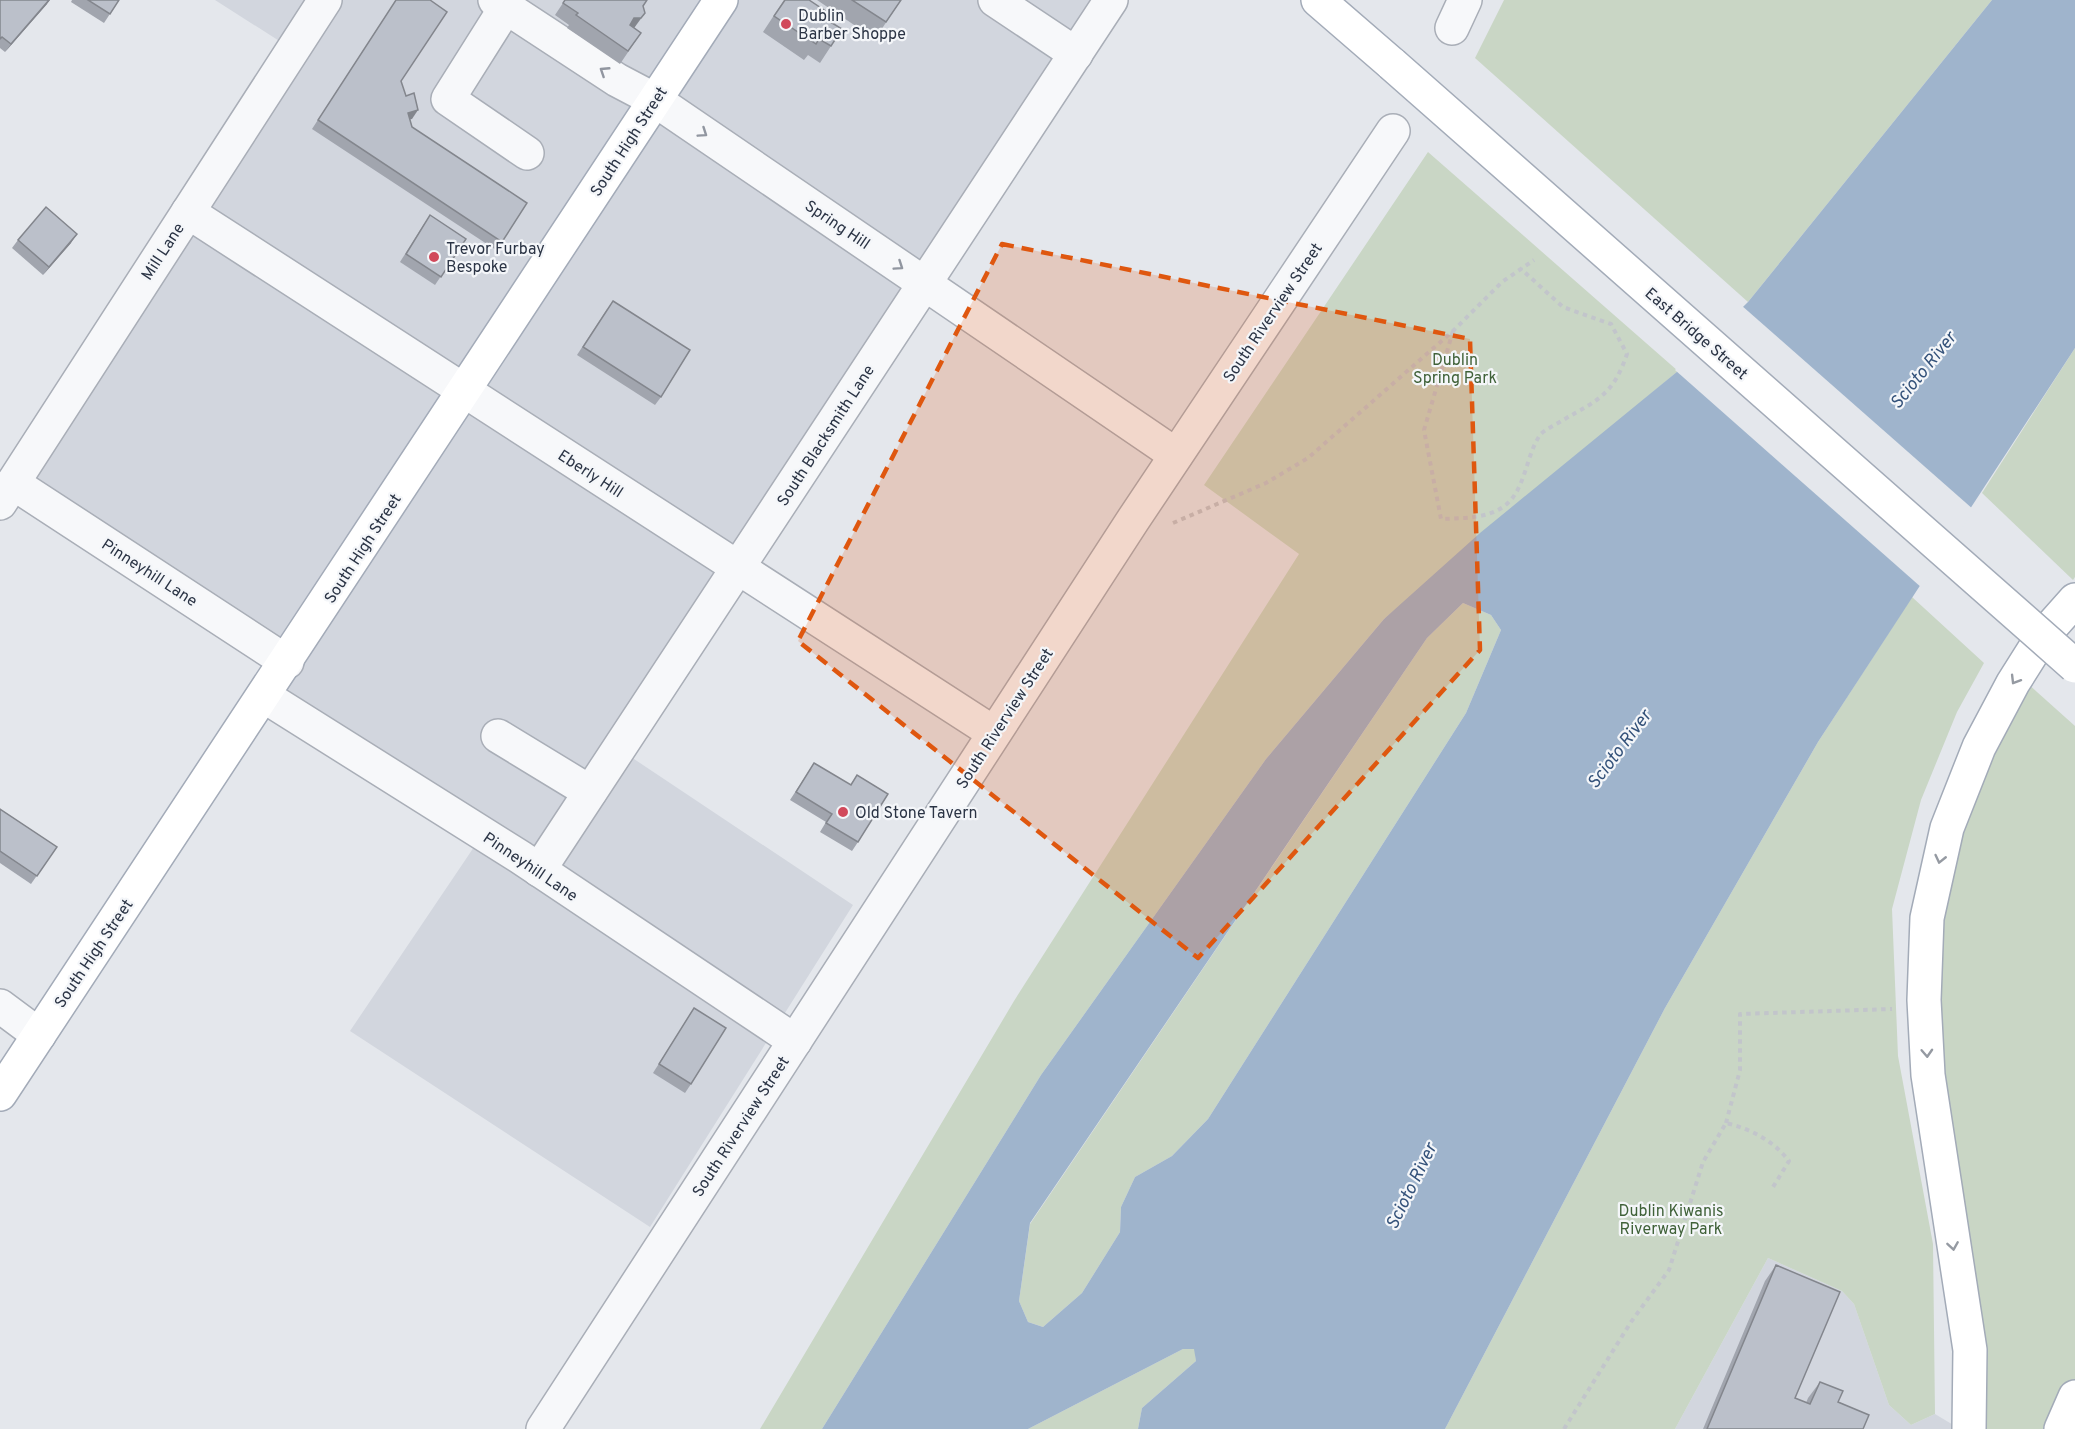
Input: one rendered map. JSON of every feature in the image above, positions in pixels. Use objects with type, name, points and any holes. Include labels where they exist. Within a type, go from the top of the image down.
[{"type":"main road","name":"South High Street","points":[[0,1094],[466,391],[721,0]]},
{"type":"main road","name":"East Bridge Street","points":[[1318,0],[2075,666]]},
{"type":"main road","points":[[1969,1429],[1970,1350],[1928,1075],[1924,1000],[1927,918],[1947,828],[1979,747],[2013,683],[2042,637],[2075,600]]},
{"type":"main road","points":[[2061,1429],[2075,1397]]},
{"type":"street","points":[[995,0],[1076,54]]},
{"type":"street","name":"South Blacksmith Lane","points":[[539,870],[1111,0]]},
{"type":"street","name":"Spring Hill","points":[[501,4],[617,80],[655,100],[1176,455]]},
{"type":"street","points":[[501,4],[448,99],[527,153]]},
{"type":"street","name":"Mill Lane","points":[[6,493],[188,212],[310,5]]},
{"type":"street","name":"South Riverview Street","points":[[543,1429],[1133,520],[1393,131]]},
{"type":"street","name":"Eberly Hill","points":[[188,212],[994,733]]},
{"type":"street","name":"Pinneyhill Lane","points":[[6,493],[287,662]]},
{"type":"street","name":"Pinneyhill Lane","points":[[264,696],[539,870],[795,1041]]},
{"type":"street","points":[[498,736],[590,792]]},
{"type":"street","points":[[0,1006],[39,1035]]},
{"type":"path","points":[[1133,520],[1171,524],[1275,478],[1308,458],[1453,331],[1502,282],[1534,260]]},
{"type":"path","points":[[1453,331],[1424,430],[1441,519],[1489,515],[1505,506],[1521,484],[1527,459],[1542,433],[1602,399],[1620,374],[1627,354],[1611,324],[1563,307],[1521,269]]},
{"type":"path","points":[[1564,1429],[1631,1322],[1669,1270],[1703,1162],[1725,1123],[1740,1070],[1740,1014],[1902,1008]]},
{"type":"path","points":[[1725,1123],[1750,1129],[1782,1152],[1789,1161],[1773,1187]]},
{"type":"highlighted area","points":[[1002,244],[1470,339],[1480,650],[1198,958],[798,641]]},
{"type":"shaded area","points":[[215,0],[1115,0],[616,747],[853,905],[650,1227],[350,1031],[474,847],[268,707],[297,664],[0,484],[284,44]]},
{"type":"shaded area","points":[[1768,1258],[1842,1291],[1854,1304],[1889,1405],[1911,1425],[1935,1414],[1960,1429],[1675,1429]]},
{"type":"green space","points":[[1504,0],[1992,0],[1748,302],[1475,58]]},
{"type":"green space","name":"Dublin Spring Park","points":[[1428,152],[1678,371],[1384,619],[1266,759],[1041,1075],[822,1429],[760,1429],[1014,1001],[1299,554],[1204,485]]},
{"type":"green space","points":[[2075,348],[2075,577],[2073,580],[1982,493]]},
{"type":"green space","name":"Dublin Kiwanis Riverway Park","points":[[1912,597],[1984,663],[1957,712],[1921,800],[1892,909],[1898,1056],[1933,1244],[1935,1414],[1911,1425],[1889,1405],[1854,1304],[1842,1291],[1768,1258],[1675,1429],[1445,1429],[1665,1008],[1818,742]]},
{"type":"green space","points":[[1463,603],[1491,615],[1501,630],[1466,713],[1208,1119],[1172,1156],[1135,1177],[1121,1207],[1120,1232],[1082,1293],[1043,1327],[1028,1322],[1019,1301],[1030,1224],[1427,638]]},
{"type":"green space","points":[[2027,683],[2075,726],[2075,1379],[2051,1429],[1984,1429],[1939,1045],[1940,920],[1951,866],[1973,795]]},
{"type":"green space","points":[[1183,1349],[1195,1349],[1196,1361],[1142,1408],[1138,1429],[1028,1429]]},
{"type":"water","name":"Scioto River","points":[[1992,0],[2075,0],[2075,348],[1818,742],[1665,1008],[1445,1429],[1138,1429],[1142,1408],[1196,1361],[1194,1349],[1183,1349],[1028,1429],[822,1429],[1041,1075],[1266,759],[1384,619],[1480,533],[1678,371],[1748,302]],"holes":[[[1463,603],[1491,615],[1501,630],[1466,713],[1208,1119],[1172,1156],[1135,1177],[1121,1207],[1120,1232],[1082,1293],[1043,1327],[1028,1322],[1019,1301],[1030,1223],[1427,638]]]},
{"type":"pier","points":[[1741,305],[1974,510],[1922,588],[1675,370]]},
{"type":"building","points":[[0,0],[49,0],[11,44],[2,37],[0,39]]},
{"type":"building","points":[[88,0],[119,0],[110,14]]},
{"type":"building","points":[[396,0],[430,0],[447,12],[401,81],[406,96],[414,93],[418,110],[408,113],[412,127],[527,203],[502,242],[318,120]]},
{"type":"building","points":[[565,0],[647,0],[643,6],[645,13],[641,18],[634,18],[630,25],[641,33],[628,51],[576,15],[578,13],[563,3]]},
{"type":"building","points":[[785,0],[809,0],[836,18],[832,23],[842,29],[831,46],[819,39],[816,44],[774,16]]},
{"type":"building","points":[[852,0],[901,0],[886,22]]},
{"type":"building","points":[[46,207],[77,234],[49,267],[18,240]]},
{"type":"building","points":[[430,215],[466,239],[441,277],[406,254]]},
{"type":"building","points":[[613,301],[690,350],[661,397],[583,347]]},
{"type":"building","name":"Old Stone Tavern","points":[[814,763],[851,785],[857,775],[888,794],[858,842],[826,823],[832,814],[796,792]]},
{"type":"building","points":[[0,809],[57,847],[37,876],[0,851]]},
{"type":"building","points":[[694,1008],[726,1028],[691,1084],[659,1064]]},
{"type":"building","points":[[1776,1265],[1840,1292],[1795,1398],[1810,1404],[1820,1382],[1843,1391],[1838,1402],[1869,1415],[1863,1429],[1707,1429]]},
{"type":"place","name":"Dublin Barber Shoppe","points":[[786,24]]},
{"type":"place","name":"Trevor Furbay Bespoke","points":[[434,257]]},
{"type":"place","name":"Old Stone Tavern","points":[[843,812]]}]
